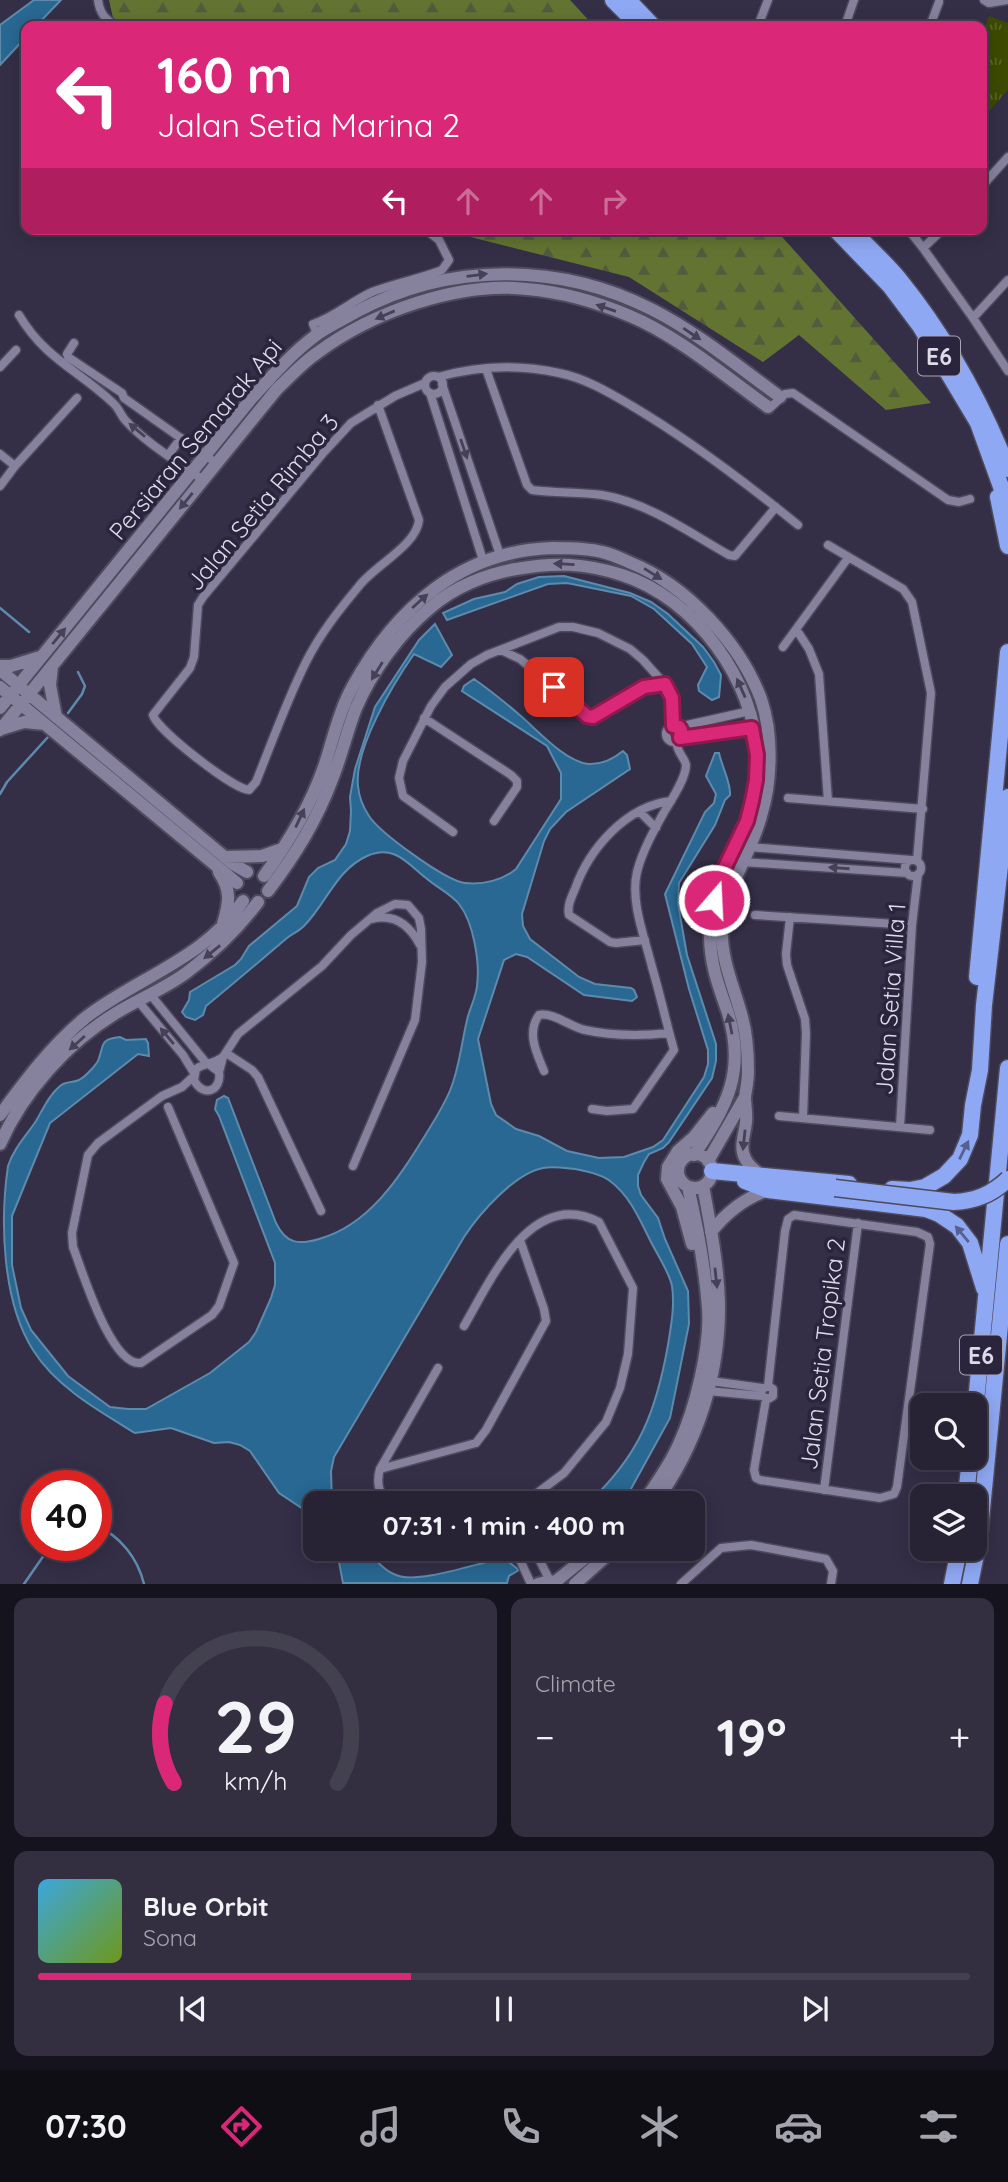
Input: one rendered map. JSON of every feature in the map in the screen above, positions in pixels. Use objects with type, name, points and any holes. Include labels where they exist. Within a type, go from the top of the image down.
[{"type":"highway","points":[[613,0],[633,21]]},
{"type":"highway","points":[[628,0],[648,21]]},
{"type":"highway","name":"E6","points":[[841,235],[890,286],[920,326],[978,423],[1008,506]]},
{"type":"highway","name":"E6","points":[[857,235],[897,277],[932,323],[991,425],[1008,469]]},
{"type":"highway","points":[[978,423],[1008,546]]},
{"type":"highway","points":[[973,1105],[972,1068],[980,930],[1008,652]]},
{"type":"highway","points":[[708,1175],[765,1183],[909,1190],[925,1187],[944,1176],[960,1159],[970,1135],[980,1070],[984,1005],[1008,797]]},
{"type":"highway","name":"E6","points":[[977,1393],[1008,1068]]},
{"type":"highway","points":[[708,1175],[926,1209],[939,1214],[957,1226],[970,1243],[987,1297]]},
{"type":"highway","points":[[745,1181],[954,1202],[970,1201],[987,1195],[1008,1179]]},
{"type":"highway","name":"E6","points":[[970,1584],[979,1540],[1008,1244]]},
{"type":"highway","points":[[952,1584],[957,1561]]},
{"type":"street","points":[[98,0],[103,17],[109,21]]},
{"type":"street","points":[[760,21],[768,0]]},
{"type":"street","points":[[847,21],[854,0]]},
{"type":"street","points":[[984,0],[1008,0]]},
{"type":"street","points":[[932,21],[939,2]]},
{"type":"street","points":[[987,180],[1008,157]]},
{"type":"street","points":[[317,334],[313,324],[356,300],[387,287],[442,271],[449,260],[439,240],[433,235]]},
{"type":"street","points":[[913,235],[1008,371]]},
{"type":"street","points":[[923,248],[937,235]]},
{"type":"street","name":"Persiaran Semarak Api","points":[[0,730],[52,667],[278,369],[317,334],[376,302],[426,283],[484,274],[531,274],[569,280],[652,310],[715,349],[780,397]]},
{"type":"street","points":[[973,318],[1008,280]]},
{"type":"street","name":"Persiaran Semarak Api","points":[[211,459],[316,353],[382,315],[410,305],[470,291],[526,288],[568,294],[630,316],[705,362],[768,407]]},
{"type":"street","points":[[19,315],[67,367],[115,404],[125,420],[198,476]]},
{"type":"street","points":[[74,343],[67,354],[68,357],[211,459]]},
{"type":"street","points":[[994,348],[1008,360]]},
{"type":"street","points":[[0,367],[16,350]]},
{"type":"street","points":[[484,560],[430,393],[425,389],[425,383],[430,377],[440,381],[486,369],[520,367],[562,373],[605,390],[698,448],[797,525]]},
{"type":"street","points":[[486,369],[527,485],[532,491],[603,495],[632,503],[668,519],[735,556],[776,507]]},
{"type":"street","points":[[430,393],[437,393],[442,388],[440,381]]},
{"type":"street","points":[[440,381],[500,555]]},
{"type":"street","name":"Jalan Setia Rimba 3","points":[[378,405],[419,520],[419,528],[412,538],[368,575],[331,621],[307,660],[256,782],[249,790],[241,789],[205,765],[158,725],[153,715],[190,668],[194,657],[198,605],[351,423],[378,405],[425,383]]},
{"type":"street","points":[[768,407],[790,392],[948,500],[960,502],[970,499]]},
{"type":"street","points":[[0,486],[77,398]]},
{"type":"street","points":[[115,404],[124,398]]},
{"type":"street","points":[[169,454],[181,438]]},
{"type":"street","points":[[0,454],[15,466]]},
{"type":"street","name":"Persiaran Semarak Api","points":[[0,708],[198,476]]},
{"type":"street","points":[[478,544],[494,539]]},
{"type":"street","points":[[828,545],[903,589],[912,602],[931,687],[923,809],[914,861]]},
{"type":"street","points":[[264,876],[286,846],[323,771],[351,688],[395,625],[422,597],[449,578],[500,555],[544,548],[565,548],[602,552],[641,567],[681,592],[722,632],[737,654],[761,698],[769,752],[768,785],[761,817],[726,900],[722,929],[724,957],[742,1016],[747,1045],[743,1153],[746,1162],[765,1183],[755,1195],[736,1207],[711,1232]]},
{"type":"street","points":[[783,647],[848,558]]},
{"type":"street","points":[[0,1144],[9,1124],[30,1094],[64,1055],[133,999],[223,944],[266,895],[306,837],[334,775],[357,706],[376,670],[404,633],[431,606],[482,577],[548,563],[585,565],[625,576],[674,603],[694,621],[730,666],[750,711],[757,755],[756,780],[747,821],[724,869],[714,900],[710,932],[711,961],[729,1015],[737,1060],[730,1091],[716,1123],[694,1155],[683,1160],[678,1172],[688,1187],[698,1188],[708,1175],[745,1097]]},
{"type":"street","points":[[453,832],[403,796],[399,778],[403,761],[424,718],[445,687],[460,673],[479,660],[559,627],[586,629],[620,643],[652,668],[665,684],[672,698],[676,727],[682,734],[678,740],[678,752],[686,767],[642,854],[636,874],[636,900],[674,1050],[633,1109],[592,1109]]},
{"type":"street","points":[[796,629],[809,649],[819,674],[828,801]]},
{"type":"street","points":[[520,659],[522,641]]},
{"type":"street","points":[[501,650],[520,659],[587,716],[593,717],[644,687],[665,684]]},
{"type":"street","points":[[43,656],[26,663],[0,668],[15,690],[237,883]]},
{"type":"street","points":[[52,667],[52,721]]},
{"type":"street","points":[[644,687],[652,668]]},
{"type":"street","points":[[0,687],[15,690]]},
{"type":"street","points":[[750,711],[676,727],[666,734],[669,740],[678,740],[752,728]]},
{"type":"street","points":[[424,718],[512,775],[517,781],[517,787],[494,821]]},
{"type":"street","points":[[0,730],[24,722],[52,721],[224,857],[247,872],[264,876],[268,891]]},
{"type":"street","points":[[788,798],[923,809]]},
{"type":"street","points":[[645,940],[610,942],[569,915],[568,911],[579,877],[591,854],[611,832],[640,812],[661,802],[671,801]]},
{"type":"street","points":[[640,812],[656,828]]},
{"type":"street","points":[[224,857],[262,856],[286,846]]},
{"type":"street","points":[[743,862],[907,873],[914,876],[918,874],[921,866],[914,861],[749,847]]},
{"type":"street","points":[[209,859],[229,891],[230,899],[222,927]]},
{"type":"street","points":[[907,873],[906,865],[914,861]]},
{"type":"street","points":[[247,872],[239,878],[237,893],[243,901],[258,902]]},
{"type":"street","name":"Jalan Setia Villa 1","points":[[900,1127],[912,925],[918,874]]},
{"type":"street","points":[[0,1115],[21,1086],[63,1038],[85,1018],[150,995],[222,927],[243,901]]},
{"type":"street","points":[[182,1087],[198,1087],[206,1091],[215,1088],[224,1055],[238,1034],[322,966],[351,935],[377,913],[394,904],[408,905],[419,918],[422,962],[413,1026],[353,1166]]},
{"type":"street","points":[[755,915],[912,925]]},
{"type":"street","points":[[790,917],[787,965],[805,1019],[806,1033],[803,1118]]},
{"type":"street","points":[[372,919],[389,918],[407,926],[421,945]]},
{"type":"street","points":[[407,926],[419,918]]},
{"type":"street","points":[[150,995],[208,1065],[219,1072]]},
{"type":"street","points":[[133,999],[183,1055],[198,1087]]},
{"type":"street","points":[[544,1071],[534,1045],[533,1029],[539,1015],[552,1016],[571,1026],[612,1035],[669,1033]]},
{"type":"street","points":[[170,1093],[168,1107],[234,1263],[219,1306],[212,1315],[141,1363],[135,1364],[117,1347],[105,1328],[73,1247],[72,1233],[88,1155],[98,1143],[153,1103],[170,1093],[182,1087],[199,1067],[224,1055]]},
{"type":"street","points":[[224,1055],[256,1073],[321,1211]]},
{"type":"street","points":[[702,1270],[682,1207],[667,1180],[668,1167],[678,1151],[694,1137],[730,1091]]},
{"type":"street","points":[[153,1103],[168,1107]]},
{"type":"street","points":[[779,1116],[930,1130]]},
{"type":"street","points":[[662,1491],[698,1425],[717,1346],[719,1302],[708,1175],[704,1157],[694,1155]]},
{"type":"street","points":[[651,1491],[680,1443],[698,1388],[708,1328],[708,1309],[695,1217],[688,1187]]},
{"type":"street","points":[[464,1326],[499,1267],[536,1225],[550,1216],[568,1213],[589,1216],[605,1230],[633,1288],[628,1353],[620,1388],[606,1422],[564,1473],[540,1491]]},
{"type":"street","points":[[794,1215],[859,1223],[917,1232],[928,1237],[930,1244],[897,1487],[894,1494],[888,1497],[763,1482],[756,1478],[754,1470],[788,1219],[794,1215]]},
{"type":"street","name":"Jalan Setia Tropika 2","points":[[824,1490],[859,1223]]},
{"type":"street","points":[[380,1469],[476,1443],[485,1430],[546,1321],[520,1240]]},
{"type":"street","points":[[379,1491],[377,1477],[380,1469],[438,1368]]},
{"type":"street","points":[[709,1386],[765,1392]]},
{"type":"street","points":[[681,1584],[721,1548],[751,1545],[826,1559],[833,1571],[831,1584]]},
{"type":"street","points":[[520,1561],[531,1584]]},
{"type":"street","points":[[540,1561],[550,1583],[580,1561]]},
{"type":"street","points":[[575,1584],[601,1561]]},
{"type":"green space","points":[[109,0],[570,0],[589,21],[121,21],[113,18]]},
{"type":"green space","points":[[989,16],[1008,23],[1008,90],[987,113]]},
{"type":"green space","points":[[463,235],[780,235],[931,403],[886,410],[799,335],[763,362],[629,277]]},
{"type":"water","points":[[34,0],[61,0],[41,21],[21,21],[21,42],[0,65],[0,25]]},
{"type":"water","points":[[564,576],[630,593],[651,602],[668,614],[703,647],[714,662],[721,675],[719,697],[712,700],[699,691],[698,685],[707,667],[692,644],[654,609],[631,596],[567,583],[548,584],[447,620],[443,613],[474,599],[505,592],[517,584],[539,577]]},
{"type":"water","points":[[435,624],[452,655],[441,667],[414,654],[368,736],[358,771],[358,786],[367,813],[376,824],[429,865],[465,883],[492,881],[505,876],[516,869],[561,799],[561,773],[547,746],[462,691],[464,686],[474,679],[570,758],[598,764],[623,751],[627,755],[630,769],[566,812],[550,829],[522,914],[523,926],[530,939],[579,977],[595,984],[631,988],[637,997],[632,1001],[584,995],[527,957],[516,954],[504,960],[478,1039],[491,1104],[496,1115],[516,1129],[539,1136],[567,1151],[599,1158],[624,1157],[653,1147],[663,1140],[704,1077],[708,1050],[689,989],[665,894],[705,812],[714,803],[716,794],[706,776],[715,753],[719,753],[729,785],[730,795],[725,800],[715,825],[679,883],[678,904],[687,955],[716,1044],[716,1061],[712,1078],[669,1142],[649,1154],[638,1175],[641,1195],[658,1218],[688,1291],[689,1324],[670,1418],[630,1491],[600,1491],[633,1450],[651,1412],[668,1345],[673,1293],[665,1268],[633,1207],[610,1181],[598,1175],[551,1167],[532,1171],[510,1186],[479,1217],[464,1237],[334,1457],[332,1491],[303,1491],[303,1509],[279,1493],[250,1451],[240,1445],[229,1442],[214,1443],[171,1428],[135,1433],[79,1397],[54,1375],[33,1350],[23,1330],[9,1285],[4,1235],[8,1166],[46,1102],[62,1084],[79,1080],[87,1074],[98,1061],[102,1047],[109,1039],[146,1039],[149,1056],[138,1054],[50,1123],[12,1216],[12,1265],[21,1308],[31,1330],[68,1376],[110,1407],[146,1409],[210,1373],[249,1342],[271,1298],[275,1285],[275,1263],[215,1109],[217,1100],[224,1096],[228,1098],[276,1223],[284,1235],[299,1242],[319,1239],[354,1223],[382,1197],[426,1134],[449,1094],[457,1070],[476,990],[478,966],[469,922],[459,904],[400,857],[385,852],[356,862],[339,878],[304,926],[206,1006],[203,1015],[195,1020],[186,1017],[182,1012],[190,992],[235,965],[249,946],[297,906],[309,877],[318,868],[335,860],[346,844],[350,831],[350,797],[355,769],[375,707],[419,640]]},
{"type":"water","points":[[377,1561],[387,1570],[405,1577],[430,1576],[491,1561],[508,1561],[519,1570],[509,1576],[507,1583],[343,1583],[339,1562]]},
{"type":"waterway","points":[[0,608],[29,632]]},
{"type":"waterway","points":[[68,713],[85,686],[78,672]]},
{"type":"waterway","points":[[0,794],[7,782],[48,737]]},
{"type":"waterway","points":[[112,1534],[133,1557],[144,1584]]},
{"type":"waterway","points":[[24,1584],[40,1561]]},
{"type":"route","points":[[554,687],[587,716],[593,717],[644,687],[665,684],[672,698],[673,726],[681,730],[680,738],[752,728],[757,755],[752,801],[747,821],[724,869],[714,900]]}]
